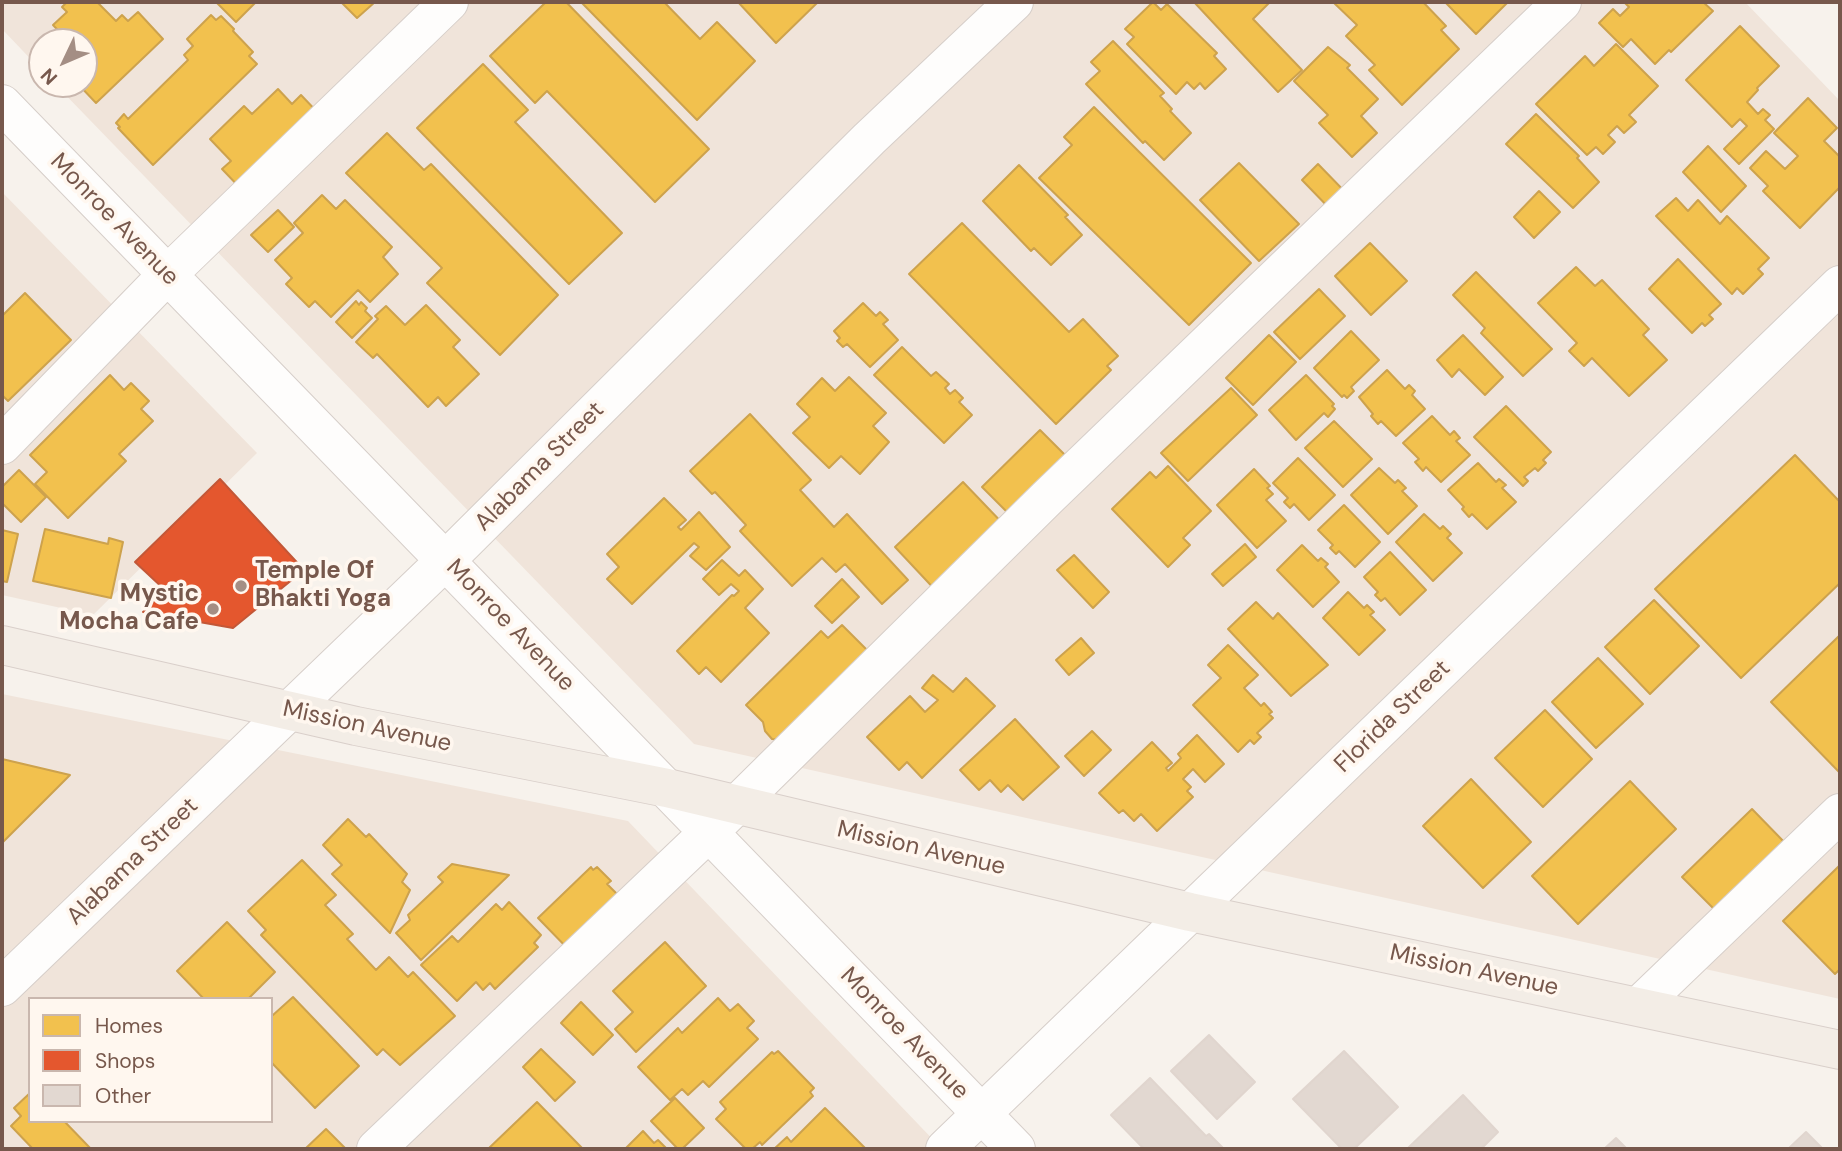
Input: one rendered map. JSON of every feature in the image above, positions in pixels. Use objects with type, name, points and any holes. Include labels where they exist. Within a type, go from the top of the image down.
[{"type":"main road","name":"Mission Avenue","points":[[2,645],[356,726],[667,788],[1190,912],[1840,1050]]},
{"type":"street","points":[[2,445],[167,275],[449,2]]},
{"type":"street","name":"Alabama Street","points":[[2,987],[446,560],[869,139],[1014,2]]},
{"type":"street","points":[[376,1149],[709,832],[1046,498],[1562,2]]},
{"type":"street","name":"Monroe Avenue","points":[[2,104],[1016,1149]]},
{"type":"street","name":"Florida Street","points":[[945,1149],[1840,285]]},
{"type":"street","points":[[1639,1006],[1840,813]]},
{"type":"shaded area","points":[[2,2],[1745,2],[1840,101],[1840,999],[694,744],[69,98],[98,98],[98,28],[28,28],[28,56],[2,29]]},
{"type":"shaded area","points":[[2,192],[257,453],[93,615],[2,595]]},
{"type":"shaded area","points":[[2,694],[628,821],[942,1149],[2,1149]]},
{"type":"building: Homes","points":[[67,2],[97,2],[116,21],[122,15],[128,21],[138,12],[163,39],[96,103],[91,98],[98,98],[98,28],[56,28],[53,25],[67,12],[62,7]]},
{"type":"building: Homes","points":[[216,2],[254,2],[255,3],[236,22]]},
{"type":"building: Homes","points":[[341,2],[375,2],[357,18]]},
{"type":"building: Homes","points":[[546,2],[566,2],[709,149],[655,202],[547,91],[535,103],[490,56]]},
{"type":"building: Homes","points":[[581,2],[664,2],[700,39],[717,22],[755,61],[697,120]]},
{"type":"building: Homes","points":[[738,2],[818,2],[776,43]]},
{"type":"building: Homes","points":[[1153,2],[1161,10],[1167,4],[1217,53],[1214,56],[1226,69],[1205,89],[1200,83],[1194,89],[1187,82],[1176,94],[1127,44],[1134,37],[1125,29]]},
{"type":"building: Homes","points":[[1194,2],[1270,2],[1253,19],[1302,70],[1278,92]]},
{"type":"building: Homes","points":[[1333,2],[1423,2],[1446,26],[1441,30],[1459,49],[1402,105],[1369,70],[1375,65],[1346,36],[1357,25]]},
{"type":"building: Homes","points":[[1445,2],[1508,2],[1476,34]]},
{"type":"building: Homes","points":[[1624,2],[1703,2],[1713,11],[1655,64],[1631,39],[1623,47],[1599,23],[1613,9],[1620,16],[1629,7]]},
{"type":"building: Homes","points":[[211,15],[216,20],[221,16],[234,29],[253,52],[249,56],[257,64],[153,165],[116,123],[124,114],[128,119],[188,60],[184,55],[193,46],[187,39]]},
{"type":"building: Homes","points":[[1740,26],[1779,66],[1747,102],[1758,114],[1763,109],[1770,115],[1765,120],[1774,129],[1739,164],[1724,149],[1747,126],[1740,119],[1732,127],[1686,80]]},
{"type":"building: Homes","points":[[1113,41],[1164,93],[1160,96],[1172,109],[1170,111],[1191,133],[1164,160],[1145,141],[1143,143],[1086,84],[1100,71],[1091,62]]},
{"type":"building: Homes","points":[[1616,44],[1658,86],[1629,115],[1636,122],[1624,133],[1617,126],[1608,135],[1615,142],[1603,154],[1596,147],[1587,155],[1536,104],[1585,56],[1594,66]]},
{"type":"building: Homes","points":[[1328,47],[1350,65],[1347,68],[1378,99],[1361,116],[1377,133],[1352,157],[1319,123],[1328,115],[1294,81]]},
{"type":"building: Homes","points":[[483,64],[528,110],[515,122],[622,233],[569,284],[417,128]]},
{"type":"building: Homes","points":[[278,89],[292,104],[301,95],[321,116],[243,191],[222,169],[231,161],[210,139],[244,106],[252,114]]},
{"type":"building: Homes","points":[[1808,98],[1837,128],[1824,141],[1840,157],[1840,187],[1800,228],[1763,191],[1768,186],[1750,168],[1766,151],[1785,169],[1798,156],[1774,133]]},
{"type":"building: Homes","points":[[1094,107],[1251,263],[1189,325],[1039,178],[1072,145],[1064,137]]},
{"type":"building: Homes","points":[[1536,114],[1579,156],[1577,158],[1599,182],[1573,208],[1506,144]]},
{"type":"building: Homes","points":[[387,133],[424,170],[431,164],[558,295],[500,355],[427,283],[442,268],[346,173]]},
{"type":"building: Homes","points":[[1708,146],[1746,186],[1721,212],[1683,172]]},
{"type":"building: Homes","points":[[1239,163],[1299,224],[1259,261],[1200,200]]},
{"type":"building: Homes","points":[[1318,164],[1350,197],[1333,212],[1302,180]]},
{"type":"building: Homes","points":[[1019,165],[1068,215],[1065,217],[1082,235],[1051,265],[1034,248],[1031,251],[983,201]]},
{"type":"building: Homes","points":[[1539,191],[1560,212],[1534,238],[1514,217]]},
{"type":"building: Homes","points":[[322,195],[336,209],[345,200],[392,247],[383,257],[398,274],[370,302],[358,290],[331,317],[315,301],[309,307],[286,284],[292,278],[275,260],[303,233],[294,223]]},
{"type":"building: Homes","points":[[1676,198],[1688,211],[1698,200],[1720,224],[1727,216],[1769,258],[1758,269],[1763,274],[1743,294],[1737,288],[1732,294],[1656,216]]},
{"type":"building: Homes","points":[[278,210],[294,227],[268,252],[251,235]]},
{"type":"building: Homes","points":[[962,223],[1069,332],[1083,319],[1118,356],[1107,366],[1111,370],[1056,424],[909,274]]},
{"type":"building: Homes","points":[[1370,243],[1407,281],[1371,315],[1335,276]]},
{"type":"building: Homes","points":[[1678,259],[1721,304],[1709,315],[1713,319],[1705,326],[1702,323],[1692,333],[1649,289]]},
{"type":"building: Homes","points":[[1576,267],[1595,286],[1602,280],[1649,329],[1643,335],[1667,360],[1629,396],[1592,358],[1584,366],[1569,351],[1577,343],[1538,303]]},
{"type":"building: Homes","points":[[1476,272],[1552,349],[1523,376],[1481,333],[1485,328],[1453,295]]},
{"type":"building: Homes","points":[[1319,289],[1345,316],[1300,359],[1274,332]]},
{"type":"building: Homes","points":[[25,293],[71,340],[8,401],[2,395],[2,316]]},
{"type":"building: Homes","points":[[356,301],[367,308],[365,311],[372,318],[352,338],[336,322]]},
{"type":"building: Homes","points":[[863,303],[876,316],[880,312],[888,320],[883,324],[898,340],[870,367],[847,344],[843,347],[837,341],[840,338],[834,331]]},
{"type":"building: Homes","points":[[426,305],[460,340],[453,347],[479,374],[446,406],[438,397],[428,407],[377,354],[373,358],[356,342],[378,319],[375,316],[386,306],[405,325]]},
{"type":"building: Homes","points":[[1351,331],[1379,360],[1351,387],[1354,391],[1347,398],[1344,395],[1342,397],[1314,368]]},
{"type":"building: Homes","points":[[1269,335],[1296,362],[1253,405],[1226,378]]},
{"type":"building: Homes","points":[[1463,335],[1503,377],[1485,395],[1459,369],[1452,377],[1437,360]]},
{"type":"building: Homes","points":[[902,347],[931,376],[936,372],[949,384],[945,388],[950,394],[955,390],[963,398],[959,402],[972,415],[944,443],[874,375]]},
{"type":"building: Homes","points":[[1387,370],[1405,389],[1409,385],[1415,391],[1412,395],[1425,409],[1396,436],[1381,421],[1378,424],[1359,397]]},
{"type":"building: Homes","points":[[110,375],[124,390],[131,383],[149,401],[141,409],[153,421],[119,454],[126,461],[68,518],[35,484],[47,472],[30,455]]},
{"type":"building: Homes","points":[[1306,375],[1334,404],[1332,406],[1335,409],[1328,417],[1324,413],[1296,440],[1269,410]]},
{"type":"building: Homes","points":[[849,377],[886,413],[873,426],[889,442],[860,474],[841,456],[829,468],[793,433],[810,417],[797,404],[822,378],[835,391]]},
{"type":"building: Homes","points":[[1231,388],[1257,415],[1188,481],[1161,453]]},
{"type":"building: Homes","points":[[1506,406],[1551,452],[1538,471],[1535,468],[1524,477],[1528,481],[1523,486],[1474,437]]},
{"type":"building: Homes","points":[[750,414],[811,480],[800,490],[834,527],[847,514],[908,580],[882,604],[845,564],[836,572],[822,558],[792,586],[740,531],[746,525],[715,492],[712,494],[690,471]]},
{"type":"building: Homes","points":[[1432,416],[1450,435],[1454,431],[1460,438],[1456,441],[1470,455],[1441,482],[1426,467],[1423,471],[1415,462],[1419,459],[1403,443]]},
{"type":"building: Homes","points":[[1334,421],[1372,459],[1343,487],[1305,448]]},
{"type":"building: Homes","points":[[1040,430],[1069,459],[1011,516],[982,487]]},
{"type":"building: Homes","points":[[1795,455],[1840,502],[1840,583],[1741,678],[1655,589]]},
{"type":"building: Homes","points":[[1298,458],[1335,495],[1309,520],[1294,504],[1290,508],[1284,502],[1288,498],[1273,483]]},
{"type":"building: Homes","points":[[1478,463],[1496,482],[1499,479],[1506,485],[1502,488],[1516,502],[1487,529],[1472,514],[1469,517],[1462,509],[1464,507],[1448,490]]},
{"type":"building: Homes","points":[[1168,466],[1211,511],[1183,538],[1190,545],[1168,567],[1112,509],[1150,472],[1156,478]]},
{"type":"building: Homes","points":[[1379,468],[1395,483],[1398,480],[1406,488],[1402,491],[1417,506],[1388,534],[1351,495]]},
{"type":"building: Homes","points":[[1254,469],[1270,486],[1267,488],[1273,494],[1266,500],[1286,521],[1257,548],[1217,505]]},
{"type":"building: Homes","points":[[19,470],[46,497],[21,522],[2,503],[2,487]]},
{"type":"building: Homes","points":[[963,482],[1009,530],[940,595],[895,547]]},
{"type":"building: Homes","points":[[664,498],[686,520],[678,527],[681,530],[699,512],[730,547],[706,570],[690,556],[699,547],[694,543],[632,604],[607,579],[619,567],[607,554]]},
{"type":"building: Homes","points":[[1344,505],[1380,542],[1355,567],[1339,551],[1336,554],[1330,548],[1333,545],[1318,530]]},
{"type":"building: Homes","points":[[1424,514],[1440,529],[1443,526],[1451,534],[1447,538],[1462,553],[1433,581],[1396,542]]},
{"type":"building: Homes","points":[[45,529],[108,544],[109,538],[123,542],[111,598],[33,581]]},
{"type":"building: Homes","points":[[2,530],[18,534],[7,582],[2,581]]},
{"type":"building: Homes","points":[[1245,544],[1256,557],[1223,586],[1212,574]]},
{"type":"building: Homes","points":[[1302,545],[1318,561],[1321,558],[1328,564],[1325,567],[1339,582],[1313,607],[1277,570]]},
{"type":"building: Homes","points":[[1390,552],[1426,590],[1400,615],[1385,598],[1381,601],[1375,595],[1378,592],[1364,577]]},
{"type":"building: Homes","points":[[1074,555],[1109,592],[1093,608],[1057,570]]},
{"type":"building: Homes","points":[[722,560],[739,576],[745,570],[763,589],[745,608],[769,633],[721,682],[706,667],[699,674],[677,651],[739,591],[731,584],[719,595],[703,579]]},
{"type":"building: Homes","points":[[842,579],[859,597],[832,623],[815,606]]},
{"type":"building: Homes","points":[[1348,592],[1364,608],[1367,605],[1374,612],[1370,615],[1385,630],[1359,655],[1323,618]]},
{"type":"building: Homes","points":[[1654,600],[1699,646],[1650,694],[1605,647]]},
{"type":"building: Homes","points":[[1256,602],[1273,619],[1278,613],[1328,665],[1291,696],[1228,629]]},
{"type":"building: Homes","points":[[842,625],[871,654],[780,740],[772,739],[765,731],[763,722],[746,705],[821,631],[828,638]]},
{"type":"building: Homes","points":[[1840,635],[1840,773],[1771,702]]},
{"type":"building: Homes","points":[[1081,638],[1094,653],[1069,675],[1056,660]]},
{"type":"building: Homes","points":[[1228,645],[1258,675],[1244,688],[1261,706],[1264,703],[1272,712],[1269,714],[1273,718],[1257,733],[1261,737],[1254,744],[1250,740],[1238,752],[1193,705],[1221,678],[1208,665]]},
{"type":"building: Homes","points":[[1598,658],[1643,704],[1596,748],[1552,702]]},
{"type":"building: Homes","points":[[933,675],[953,692],[966,678],[995,706],[922,778],[907,762],[899,770],[867,737],[910,696],[925,712],[938,700],[922,688]]},
{"type":"building: Homes","points":[[1545,710],[1592,759],[1543,807],[1495,758]]},
{"type":"building: Homes","points":[[1015,719],[1059,767],[1023,800],[1008,785],[1001,792],[990,780],[979,790],[960,770]]},
{"type":"building: Homes","points":[[1092,731],[1111,750],[1084,776],[1065,756]]},
{"type":"building: Homes","points":[[1197,735],[1224,764],[1205,782],[1193,769],[1183,779],[1191,787],[1187,791],[1193,797],[1157,831],[1141,814],[1134,821],[1123,810],[1119,813],[1099,793],[1152,742],[1172,763],[1166,768],[1168,771],[1181,758],[1178,754]]},
{"type":"building: Homes","points":[[2,759],[70,775],[2,843]]},
{"type":"building: Homes","points":[[1471,779],[1531,842],[1483,888],[1423,826]]},
{"type":"building: Homes","points":[[1630,781],[1676,829],[1578,924],[1532,876]]},
{"type":"building: Homes","points":[[1752,809],[1789,847],[1719,914],[1682,877]]},
{"type":"building: Homes","points":[[348,819],[366,837],[369,834],[407,874],[402,882],[410,890],[390,933],[332,874],[342,865],[323,845]]},
{"type":"building: Homes","points":[[302,860],[336,895],[325,905],[353,934],[347,939],[376,970],[389,957],[408,977],[413,972],[455,1016],[400,1065],[383,1049],[377,1055],[261,935],[266,930],[248,911]]},
{"type":"building: Homes","points":[[452,864],[509,875],[421,960],[396,933],[410,920],[408,915],[443,882],[438,877]]},
{"type":"building: Homes","points":[[1840,865],[1840,969],[1835,974],[1783,921]]},
{"type":"building: Homes","points":[[591,867],[593,870],[597,867],[611,881],[607,884],[625,902],[572,953],[538,918]]},
{"type":"building: Homes","points":[[509,902],[541,935],[534,943],[538,947],[495,989],[490,983],[483,990],[476,982],[457,1001],[421,965],[452,936],[458,942],[496,904],[502,910]]},
{"type":"building: Homes","points":[[227,922],[275,972],[250,997],[202,997],[177,971]]},
{"type":"building: Homes","points":[[665,942],[706,986],[636,1052],[615,1029],[633,1012],[613,991]]},
{"type":"building: Homes","points":[[293,997],[359,1066],[315,1108],[273,1064],[273,1015]]},
{"type":"building: Homes","points":[[718,998],[730,1011],[738,1004],[754,1021],[747,1028],[758,1039],[709,1087],[703,1081],[688,1095],[682,1089],[670,1100],[638,1067],[678,1028],[682,1033]]},
{"type":"building: Homes","points":[[581,1002],[613,1035],[593,1055],[561,1023]]},
{"type":"building: Homes","points":[[541,1049],[575,1082],[555,1101],[523,1067]]},
{"type":"building: Homes","points":[[778,1051],[814,1088],[810,1092],[813,1096],[762,1145],[760,1142],[752,1149],[746,1149],[716,1119],[726,1109],[720,1102],[772,1052],[774,1054]]},
{"type":"building: Homes","points":[[28,1095],[28,1123],[66,1123],[91,1149],[33,1149],[11,1126],[21,1116],[14,1108]]},
{"type":"building: Homes","points":[[675,1098],[704,1128],[682,1149],[678,1149],[651,1121]]},
{"type":"building: Homes","points":[[537,1102],[583,1149],[488,1149]]},
{"type":"building: Homes","points":[[825,1108],[866,1149],[774,1149],[787,1137],[791,1142]]},
{"type":"building: Homes","points":[[326,1129],[346,1149],[305,1149]]},
{"type":"building: Homes","points":[[643,1131],[654,1143],[658,1140],[667,1149],[625,1149]]},
{"type":"building: Shops","points":[[220,479],[304,570],[233,628],[143,612],[165,590],[135,562]]},
{"type":"building: Other","points":[[1209,1035],[1255,1082],[1217,1119],[1171,1071]]},
{"type":"building: Other","points":[[1344,1051],[1398,1107],[1354,1149],[1342,1149],[1293,1099]]},
{"type":"building: Other","points":[[1150,1078],[1206,1136],[1209,1134],[1224,1149],[1144,1149],[1111,1115]]},
{"type":"building: Other","points":[[1463,1095],[1498,1132],[1481,1149],[1407,1149]]},
{"type":"building: Other","points":[[1806,1132],[1823,1149],[1788,1149]]},
{"type":"building: Other","points":[[1616,1138],[1627,1149],[1604,1149]]},
{"type":"place","name":"Temple Of Bhakti Yoga","points":[[241,586]]},
{"type":"place","name":"Mystic Mocha Cafe","points":[[213,609]]}]
